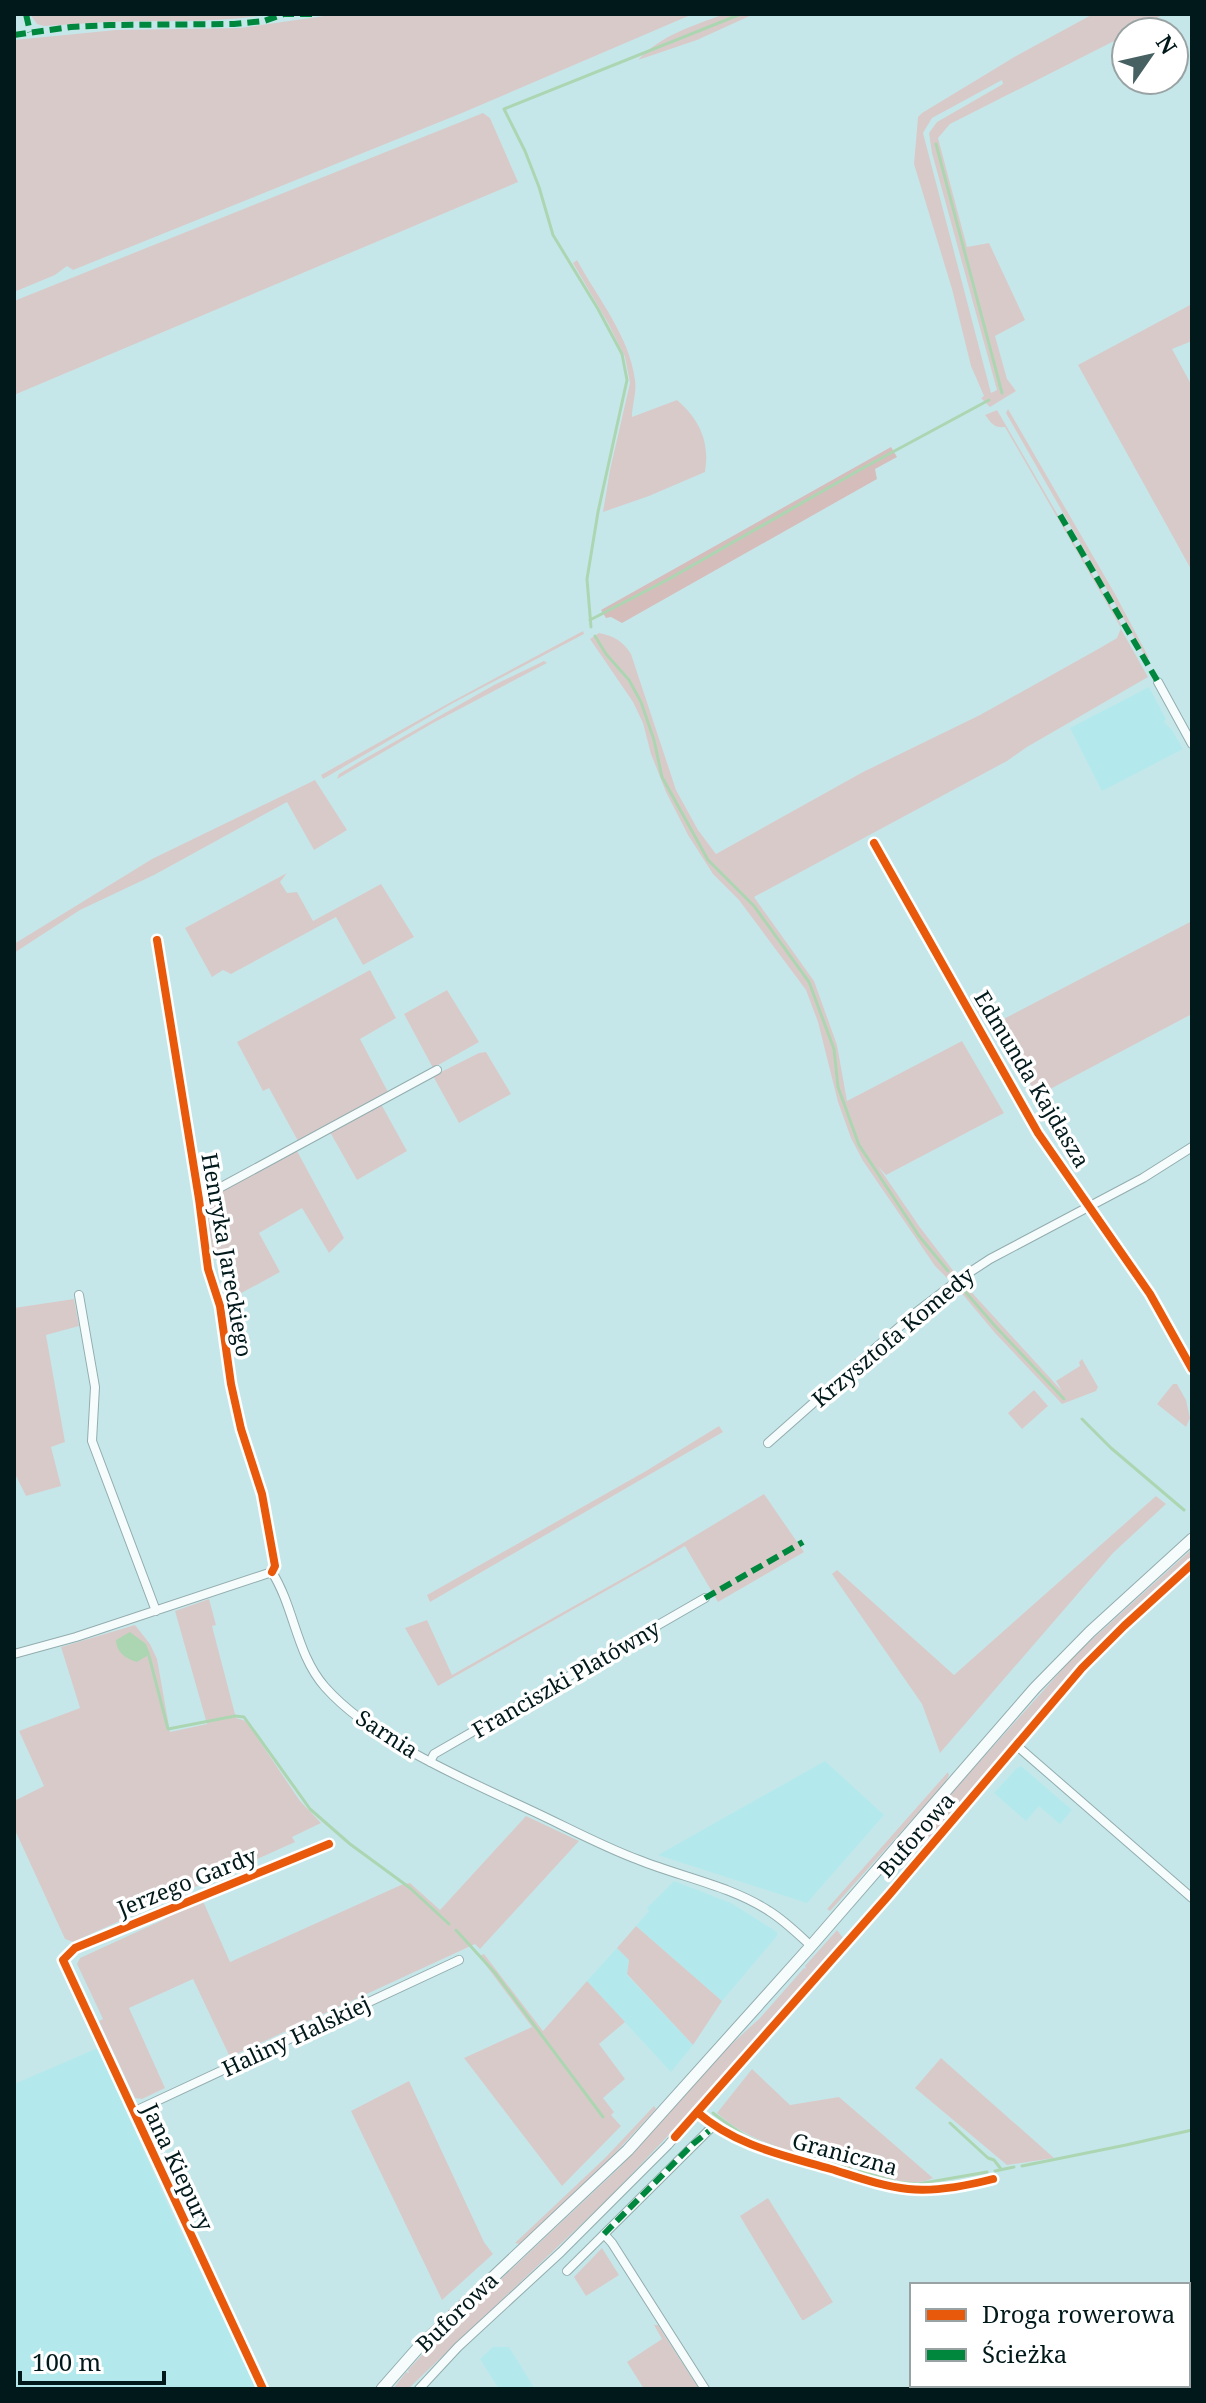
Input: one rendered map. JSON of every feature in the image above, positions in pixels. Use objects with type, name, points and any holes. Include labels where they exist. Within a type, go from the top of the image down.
[{"type":"main road","name":"Buforowa","points":[[382,2389],[418,2348],[628,2150],[1044,1679],[1090,1632],[1192,1539]]},
{"type":"street","points":[[1158,682],[1192,744]]},
{"type":"street","name":"Edmunda Kajdasza","points":[[874,843],[1031,1121],[1150,1294],[1192,1369]]},
{"type":"street","name":"Henryka Jareckiego","points":[[157,940],[208,1269],[220,1306],[241,1429],[262,1494],[275,1566],[272,1572]]},
{"type":"street","points":[[199,1199],[437,1070]]},
{"type":"street","name":"Krzysztofa Komedy","points":[[768,1443],[914,1314],[961,1278],[990,1259],[1143,1178],[1192,1147]]},
{"type":"street","points":[[79,1295],[95,1387],[92,1441],[156,1611]]},
{"type":"street","name":"Buforowa","points":[[419,2389],[458,2347],[607,2207],[697,2112],[889,1895],[1091,1658],[1192,1564]]},
{"type":"street","points":[[14,1654],[63,1641],[272,1572]]},
{"type":"street","name":"Sarnia","points":[[272,1572],[284,1590],[307,1660],[318,1678],[354,1714],[430,1762],[635,1859],[760,1905],[811,1946]]},
{"type":"street","name":"Franciszki Platówny","points":[[430,1762],[434,1754],[705,1598]]},
{"type":"street","points":[[1016,1745],[1192,1898]]},
{"type":"street","name":"Jerzego Gardy","points":[[63,1960],[75,1948],[329,1844]]},
{"type":"street","name":"Jana Kiepury","points":[[63,1960],[263,2389]]},
{"type":"street","name":"Haliny Halskiej","points":[[133,2112],[459,1960]]},
{"type":"street","name":"Graniczna","points":[[697,2112],[713,2126],[759,2148],[879,2185],[932,2190],[993,2179]]},
{"type":"street","points":[[567,2271],[713,2126]]},
{"type":"street","points":[[604,2234],[705,2389]]},
{"type":"shaded area","points":[[30,14],[270,14],[209,20],[44,26],[37,24]]},
{"type":"shaded area","points":[[338,14],[693,14],[462,113],[73,270],[67,266],[55,275],[14,292],[14,40],[116,30],[240,28]]},
{"type":"shaded area","points":[[724,14],[754,14],[697,40],[638,60],[667,38]]},
{"type":"shaded area","points":[[1093,14],[1164,14],[1110,16],[1110,43],[950,124],[938,138],[967,247],[989,243],[1025,320],[995,336],[1007,379],[1016,391],[990,407],[981,398],[984,396],[971,366],[952,289],[914,164],[918,117]],"holes":[[[1002,80],[1003,84],[937,122],[929,133],[932,153],[997,390],[991,393],[923,133],[932,118]]]},
{"type":"shaded area","points":[[483,113],[490,118],[518,182],[14,395],[14,301]]},
{"type":"shaded area","points":[[577,260],[627,348],[635,385],[632,417],[677,400],[692,415],[702,432],[706,451],[705,472],[603,512],[630,383],[625,357],[573,263]]},
{"type":"shaded area","points":[[1192,304],[1192,341],[1172,349],[1192,386],[1192,571],[1078,365]]},
{"type":"shaded area","points":[[1008,409],[1149,658],[1146,658],[1006,413]]},
{"type":"shaded area","points":[[997,410],[1121,628],[1005,427],[994,425],[985,415]]},
{"type":"shaded area","points":[[891,447],[897,457],[875,469],[877,479],[622,623],[611,617],[606,618],[601,610]]},
{"type":"shaded area","points":[[1121,628],[1148,677],[1007,761],[754,897],[814,981],[837,1045],[847,1101],[962,1041],[1004,1113],[886,1175],[878,1166],[955,1273],[947,1278],[935,1266],[863,1161],[851,1138],[806,990],[739,900],[713,874],[688,835],[666,792],[633,702],[590,639],[599,633],[609,636],[621,642],[631,654],[676,790],[698,830],[716,854],[863,772],[980,715],[1117,638]]},
{"type":"shaded area","points":[[583,631],[584,634],[453,703],[323,779],[321,775]]},
{"type":"shaded area","points":[[544,661],[547,663],[433,723],[337,779],[339,774],[359,762],[494,685]]},
{"type":"shaded area","points":[[1149,687],[1166,719],[1164,722],[1183,749],[1102,791],[1070,728]]},
{"type":"shaded area","points":[[315,780],[347,830],[314,850],[287,802],[154,875],[80,910],[14,953],[14,944],[152,859]]},
{"type":"shaded area","points":[[287,873],[280,882],[287,893],[297,892],[313,921],[381,884],[414,937],[363,965],[336,917],[231,974],[223,970],[212,977],[185,928]]},
{"type":"shaded area","points":[[1192,921],[1192,1014],[1037,1096],[996,1023]]},
{"type":"shaded area","points":[[370,970],[396,1018],[360,1039],[388,1092],[298,1141],[269,1088],[263,1091],[237,1042]]},
{"type":"shaded area","points":[[447,990],[479,1042],[433,1068],[404,1014]]},
{"type":"shaded area","points":[[486,1052],[511,1094],[459,1123],[433,1076]]},
{"type":"shaded area","points":[[381,1104],[407,1151],[357,1180],[330,1132]]},
{"type":"shaded area","points":[[297,1151],[344,1238],[329,1253],[302,1208],[259,1233],[280,1272],[234,1297],[227,1294],[219,1254],[213,1257],[204,1210],[207,1199]]},
{"type":"shaded area","points":[[964,1284],[1062,1391],[1056,1381],[1080,1366],[1082,1359],[1098,1387],[1096,1391],[1062,1404],[959,1290]]},
{"type":"shaded area","points":[[74,1299],[79,1326],[46,1335],[65,1442],[51,1447],[61,1486],[26,1496],[14,1472],[14,1308]]},
{"type":"shaded area","points":[[1173,1384],[1177,1384],[1186,1400],[1190,1418],[1186,1427],[1157,1404]]},
{"type":"shaded area","points":[[1034,1390],[1048,1406],[1022,1429],[1008,1413]]},
{"type":"shaded area","points":[[719,1426],[723,1432],[430,1602],[427,1595]]},
{"type":"shaded area","points":[[764,1494],[804,1552],[718,1602],[685,1546],[438,1686],[405,1628],[427,1620],[452,1675],[645,1566]]},
{"type":"shaded area","points":[[1156,1496],[1166,1504],[1113,1553],[940,1753],[922,1704],[832,1574],[837,1570],[954,1675]]},
{"type":"shaded area","points":[[1192,1549],[1192,1557],[1077,1667],[927,1843],[918,1844],[915,1841],[928,1819],[1077,1653]]},
{"type":"shaded area","points":[[209,1599],[216,1625],[212,1626],[236,1718],[246,1721],[300,1801],[321,1823],[292,1837],[295,1842],[73,1942],[65,1939],[14,1828],[14,1801],[44,1786],[19,1731],[80,1708],[61,1647],[135,1625],[157,1659],[170,1732],[207,1724],[175,1611]]},
{"type":"shaded area","points":[[130,1632],[146,1644],[150,1654],[137,1662],[122,1654],[116,1644],[116,1640]]},
{"type":"shaded area","points":[[825,1761],[884,1815],[807,1903],[658,1855]]},
{"type":"shaded area","points":[[1021,1766],[1072,1810],[1060,1824],[1039,1806],[1026,1821],[994,1793]]},
{"type":"shaded area","points":[[948,1772],[945,1783],[830,1911],[827,1909]]},
{"type":"shaded area","points":[[526,1816],[579,1841],[480,1949],[475,1944],[230,2057],[193,1979],[129,2008],[165,2088],[142,2099],[135,2098],[99,2021],[103,2019],[77,1964],[80,1958],[202,1899],[230,1962],[401,1885],[410,1883],[440,1910]]},
{"type":"shaded area","points":[[674,1881],[731,1903],[777,1932],[777,1936],[722,2001],[636,1926],[649,1911],[647,1908]]},
{"type":"shaded area","points":[[636,1926],[722,2001],[693,2045],[627,1974],[629,1960],[617,1948]]},
{"type":"shaded area","points":[[837,1930],[843,1938],[682,2121],[609,2198],[408,2389],[393,2389],[433,2343],[620,2167],[724,2051],[806,1969],[805,1966]]},
{"type":"shaded area","points":[[617,1948],[629,1960],[627,1975],[693,2045],[671,2072],[587,1981]]},
{"type":"shaded area","points":[[484,1954],[543,2031],[587,1981],[625,2022],[599,2044],[625,2079],[603,2098],[614,2112],[611,2115],[621,2126],[562,2186],[464,2058],[532,2027],[479,1956]]},
{"type":"shaded area","points":[[98,2048],[166,2201],[257,2389],[14,2389],[14,2084]]},
{"type":"shaded area","points":[[941,2058],[1054,2158],[1007,2165],[915,2088]]},
{"type":"shaded area","points":[[752,2069],[790,2105],[839,2097],[933,2178],[914,2182],[892,2179],[799,2154],[747,2134],[717,2113]]},
{"type":"shaded area","points":[[409,2081],[484,2242],[493,2254],[442,2300],[351,2111]]},
{"type":"shaded area","points":[[654,2106],[656,2109],[608,2161],[520,2244],[515,2243],[605,2158]]},
{"type":"shaded area","points":[[768,2198],[833,2302],[804,2320],[740,2216]]},
{"type":"shaded area","points":[[602,2248],[619,2275],[586,2296],[574,2277]]},
{"type":"shaded area","points":[[654,2325],[658,2325],[699,2389],[644,2389],[627,2362],[662,2339]]},
{"type":"shaded area","points":[[493,2347],[509,2347],[535,2389],[499,2389],[480,2359]]},
{"type":"waterway","points":[[591,627],[587,579],[598,512],[627,380],[622,354],[553,235],[539,187],[504,109],[741,14]]},
{"type":"waterway","points":[[936,144],[1002,393]]},
{"type":"waterway","points":[[590,620],[989,400]]},
{"type":"waterway","points":[[595,636],[629,680],[641,702],[662,777],[708,860],[754,906],[809,982],[834,1049],[838,1087],[859,1145],[919,1236],[948,1271]]},
{"type":"waterway","points":[[963,1289],[1064,1399]]},
{"type":"waterway","points":[[1082,1419],[1184,1510]]},
{"type":"waterway","points":[[149,1656],[168,1729],[244,1717],[310,1809],[350,1844],[410,1888],[449,1924]]},
{"type":"waterway","points":[[456,1930],[495,1973],[603,2117]]},
{"type":"waterway","points":[[713,2113],[743,2134],[776,2148]]},
{"type":"waterway","points":[[950,2123],[1001,2169]]},
{"type":"waterway","points":[[1022,2166],[1192,2130]]},
{"type":"waterway","points":[[778,2149],[851,2169]]},
{"type":"waterway","points":[[995,2171],[1014,2167]]},
{"type":"waterway","points":[[859,2171],[896,2182],[918,2184],[987,2172]]},
{"type":"marked path","points":[[26,14],[30,32]]},
{"type":"marked path","points":[[14,35],[110,25],[234,24],[264,21],[284,14],[312,14]]},
{"type":"marked path","points":[[1060,515],[1158,682]]},
{"type":"marked path","points":[[705,1598],[803,1542]]},
{"type":"marked path","points":[[604,2234],[709,2131]]},
{"type":"cycle path","points":[[874,843],[1038,1133],[1150,1294],[1192,1369]]},
{"type":"cycle path","points":[[157,940],[208,1269],[220,1306],[241,1429],[262,1494],[275,1566],[272,1572]]},
{"type":"cycle path","points":[[675,2137],[889,1895],[1082,1668],[1192,1564]]},
{"type":"cycle path","points":[[263,2389],[63,1960],[75,1948],[329,1844]]},
{"type":"cycle path","points":[[697,2112],[712,2124],[761,2148],[888,2186],[940,2189],[993,2179]]}]
